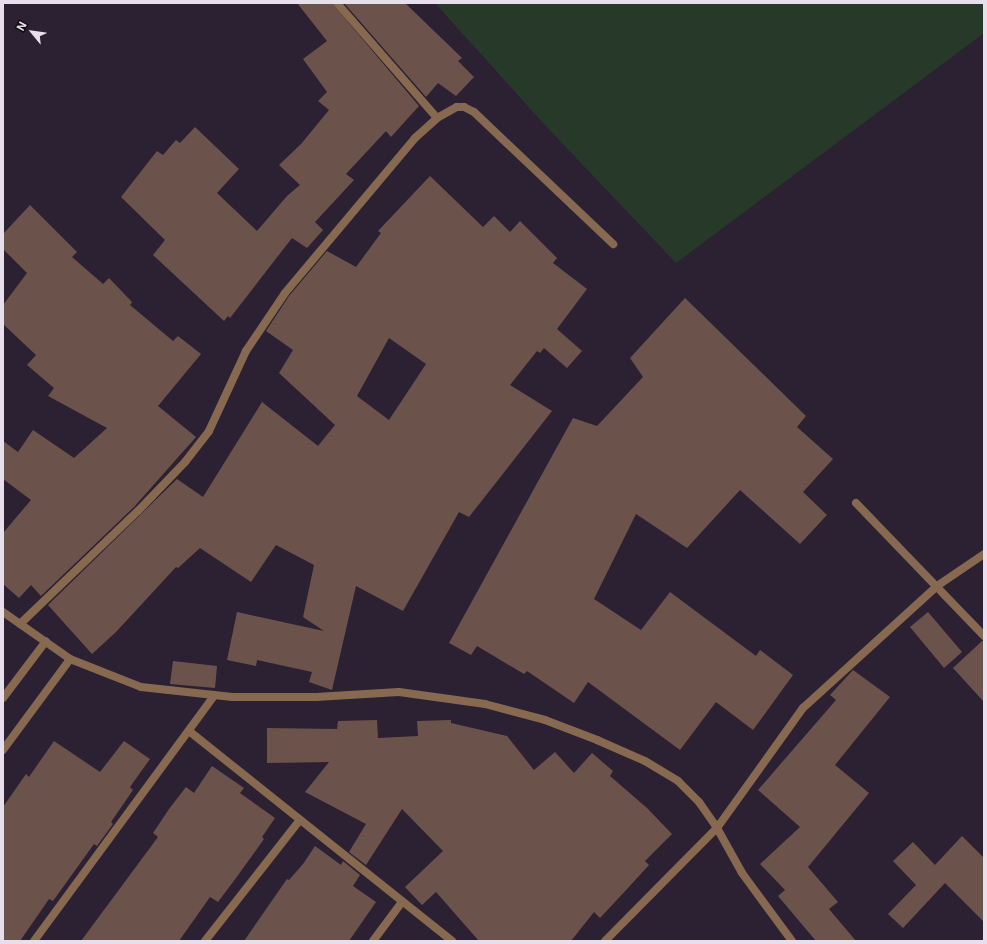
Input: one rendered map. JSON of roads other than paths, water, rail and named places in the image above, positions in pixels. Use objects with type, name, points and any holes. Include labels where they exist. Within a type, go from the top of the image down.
[{"type":"street","points":[[337,3],[438,118]]},
{"type":"street","points":[[20,624],[138,511],[185,462],[209,431],[246,351],[285,293],[415,138],[438,118],[457,107],[464,107],[474,112],[613,244]]},
{"type":"street","points":[[856,503],[984,636]]},
{"type":"street","points":[[605,941],[717,828],[803,708],[937,586],[984,554]]},
{"type":"street","points":[[3,612],[70,658],[141,687],[215,695],[316,697],[399,692],[485,704],[545,720],[645,761],[678,781],[699,802],[717,828],[742,873],[792,941]]},
{"type":"street","points":[[3,698],[46,641]]},
{"type":"street","points":[[3,750],[70,658]]},
{"type":"street","points":[[34,941],[215,695]]},
{"type":"street","points":[[189,731],[452,941]]},
{"type":"street","points":[[205,941],[300,820]]},
{"type":"street","points":[[372,941],[402,902]]}]
